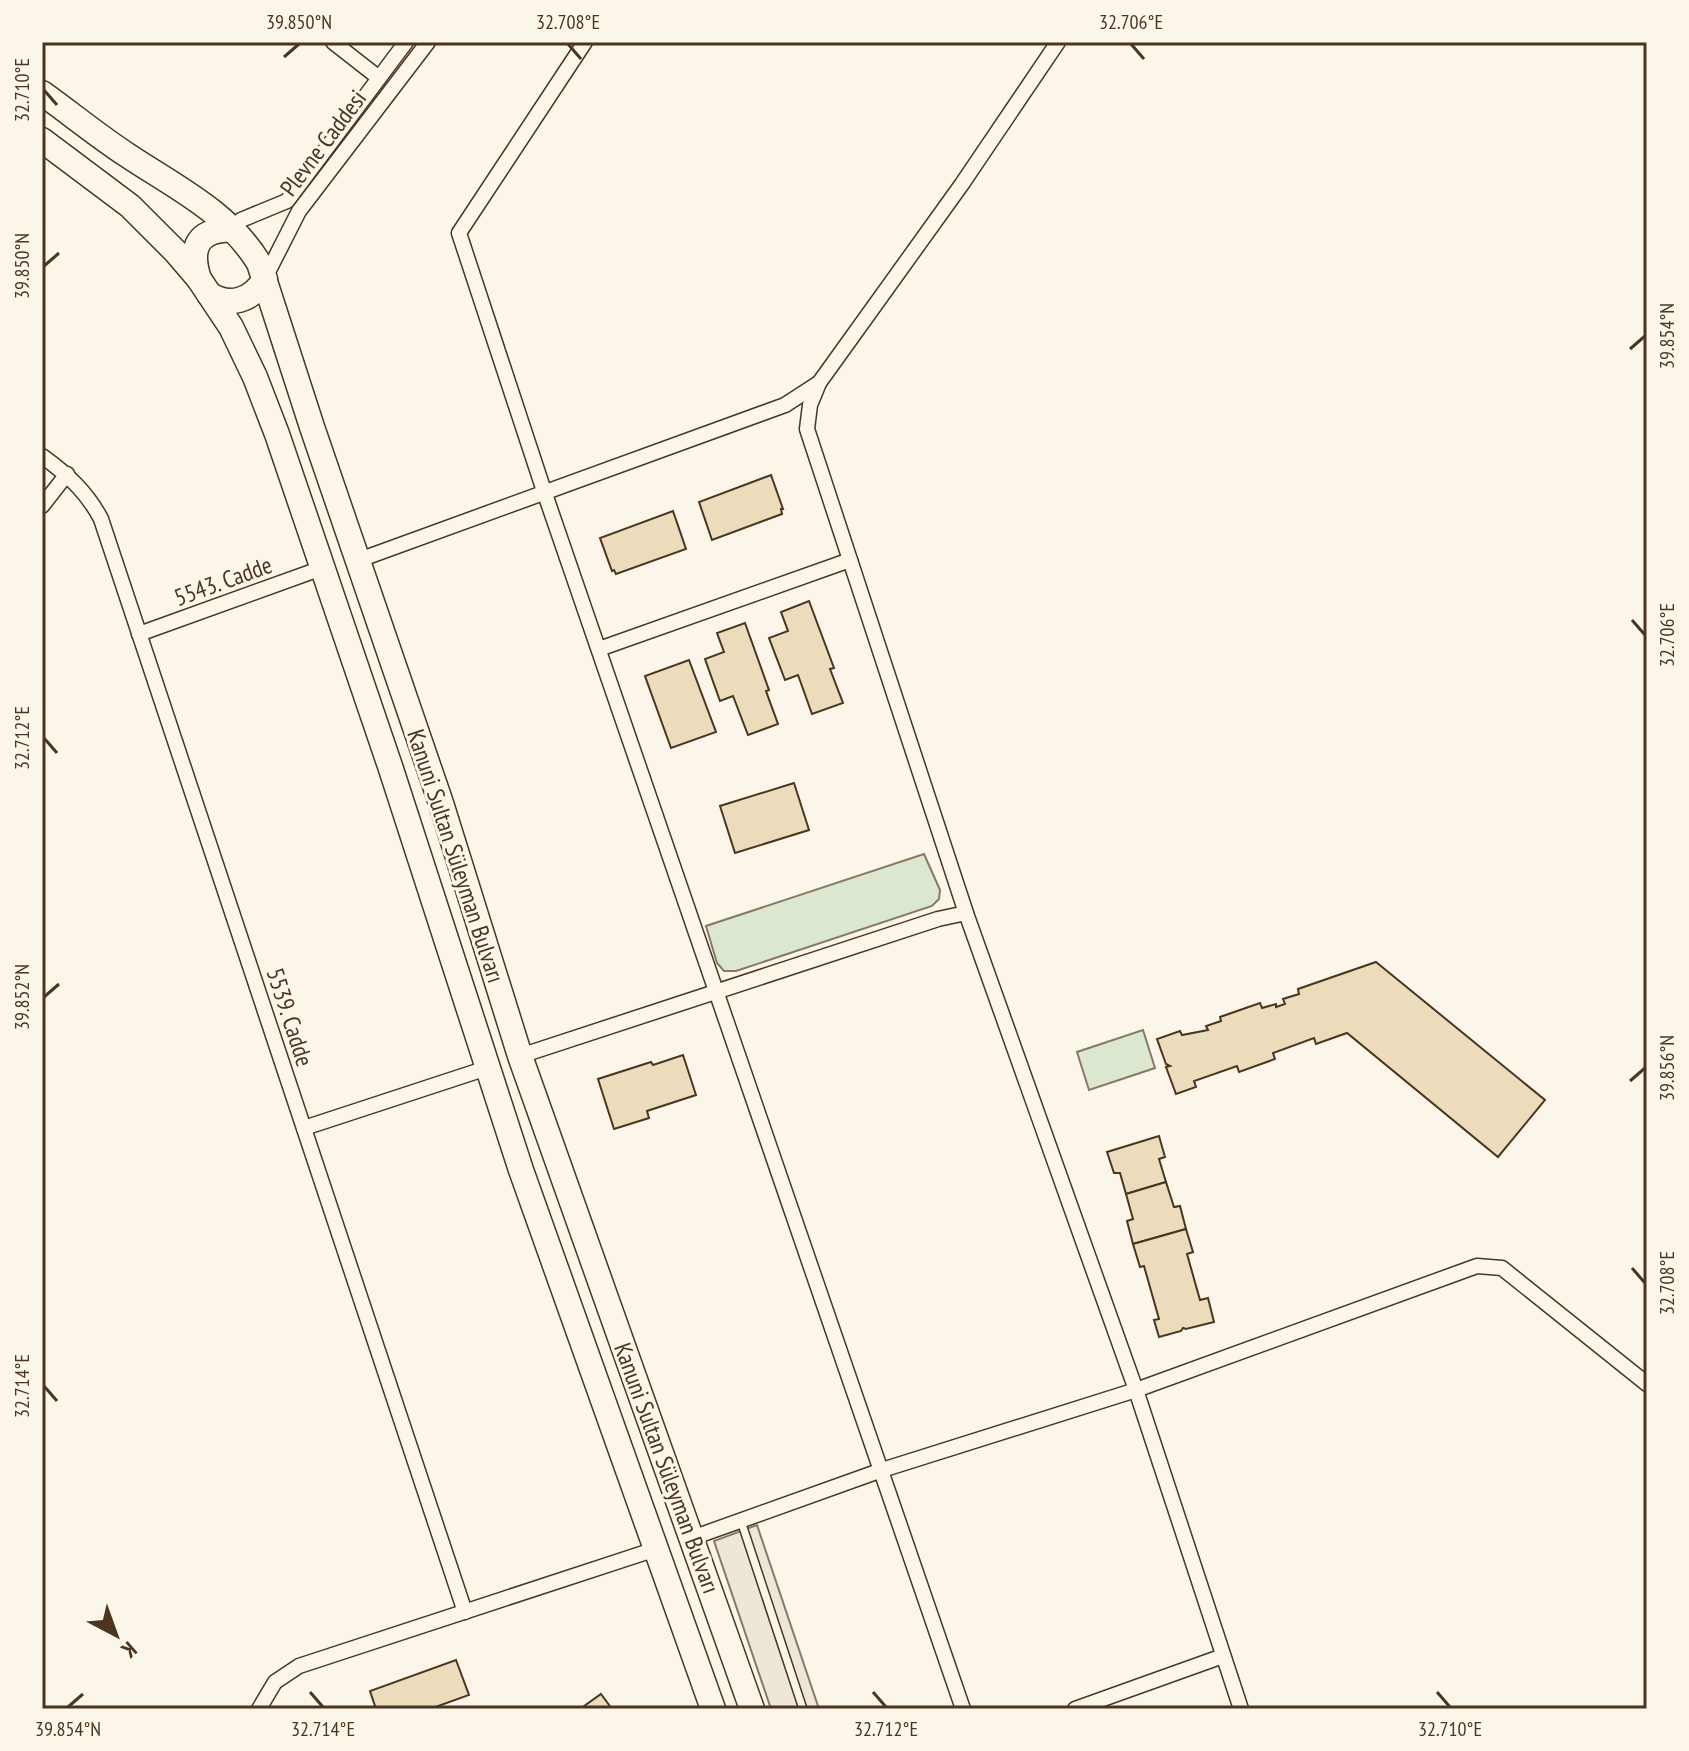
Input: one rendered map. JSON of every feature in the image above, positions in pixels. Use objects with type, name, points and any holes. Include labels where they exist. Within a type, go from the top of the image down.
[{"type":"main road","name":"Kanuni Sultan Süleyman Bulvarı","points":[[42,93],[125,154],[201,202],[233,228],[249,246],[265,279],[441,803],[520,1056],[752,1709]]},
{"type":"main road","name":"Kanuni Sultan Süleyman Bulvarı","points":[[42,140],[153,227],[204,286],[231,327],[255,377],[418,850],[487,1068],[713,1709]]},
{"type":"main road","points":[[233,228],[211,233],[196,247],[194,259],[204,286],[219,300],[235,302],[259,287],[265,279]]},
{"type":"street","points":[[333,42],[379,78]]},
{"type":"street","name":"Plevne Caddesi","points":[[233,228],[241,220],[287,201],[406,42]]},
{"type":"street","name":"Plevne Caddesi","points":[[265,279],[299,211],[428,42]]},
{"type":"street","points":[[585,42],[459,233],[545,494],[963,1709]]},
{"type":"street","points":[[1058,42],[962,184],[819,383],[810,405],[807,429],[966,913],[1136,1390],[1241,1709]]},
{"type":"street","points":[[359,560],[785,405],[819,383]]},
{"type":"street","name":"5539. Cadde","points":[[42,456],[67,474],[92,502],[101,519],[465,1612]]},
{"type":"street","points":[[42,506],[67,474]]},
{"type":"street","points":[[599,649],[850,560]]},
{"type":"street","name":"5543. Cadde","points":[[139,634],[322,568]]},
{"type":"street","points":[[520,1056],[938,919],[966,913]]},
{"type":"street","points":[[304,1128],[487,1068]]},
{"type":"street","points":[[692,1538],[882,1470],[1136,1390],[1477,1266],[1502,1268],[1647,1384]]},
{"type":"street","points":[[259,1709],[275,1682],[299,1666],[656,1549]]},
{"type":"street","points":[[1075,1709],[1223,1656]]},
{"type":"lane","points":[[741,1520],[803,1709]]},
{"type":"green space","points":[[924,854],[940,890],[939,899],[932,906],[736,971],[724,971],[717,963],[706,926]]},
{"type":"green space","points":[[1143,1030],[1155,1068],[1089,1090],[1077,1052]]},
{"type":"shaded area","points":[[757,1525],[819,1709],[771,1709],[714,1541]]},
{"type":"building","points":[[771,475],[782,514],[712,540],[699,502]]},
{"type":"building","points":[[673,511],[686,549],[616,574],[612,571],[600,538]]},
{"type":"building","points":[[809,601],[834,668],[830,669],[843,703],[812,714],[798,675],[785,680],[769,638],[788,631],[781,612]]},
{"type":"building","points":[[745,623],[778,724],[748,735],[733,696],[720,701],[705,659],[724,652],[717,633]]},
{"type":"building","points":[[689,660],[716,732],[671,748],[645,676]]},
{"type":"building","points":[[794,783],[809,830],[735,853],[720,806]]},
{"type":"building","points":[[1376,962],[1545,1100],[1498,1157],[1347,1033],[1316,1044],[1314,1038],[1273,1053],[1275,1059],[1239,1072],[1237,1066],[1194,1081],[1196,1087],[1176,1094],[1166,1067],[1170,1066],[1166,1064],[1157,1039],[1180,1031],[1182,1035],[1208,1030],[1206,1026],[1221,1021],[1220,1017],[1260,1003],[1262,1008],[1285,1004],[1283,999],[1299,994],[1298,989]]},
{"type":"building","points":[[683,1055],[696,1095],[647,1111],[649,1118],[614,1129],[598,1079]]},
{"type":"building","points":[[1159,1136],[1165,1157],[1159,1159],[1166,1182],[1126,1194],[1120,1173],[1114,1173],[1107,1152]]},
{"type":"building","points":[[1166,1182],[1174,1207],[1180,1206],[1186,1229],[1133,1244],[1127,1221],[1133,1219],[1126,1194]]},
{"type":"building","points":[[1186,1229],[1193,1252],[1187,1254],[1200,1300],[1208,1298],[1214,1322],[1159,1337],[1154,1320],[1159,1319],[1144,1266],[1140,1267],[1133,1244]]},
{"type":"building","points":[[456,1660],[469,1695],[430,1709],[376,1709],[370,1691]]},
{"type":"building","points":[[601,1694],[612,1709],[580,1709]]}]
